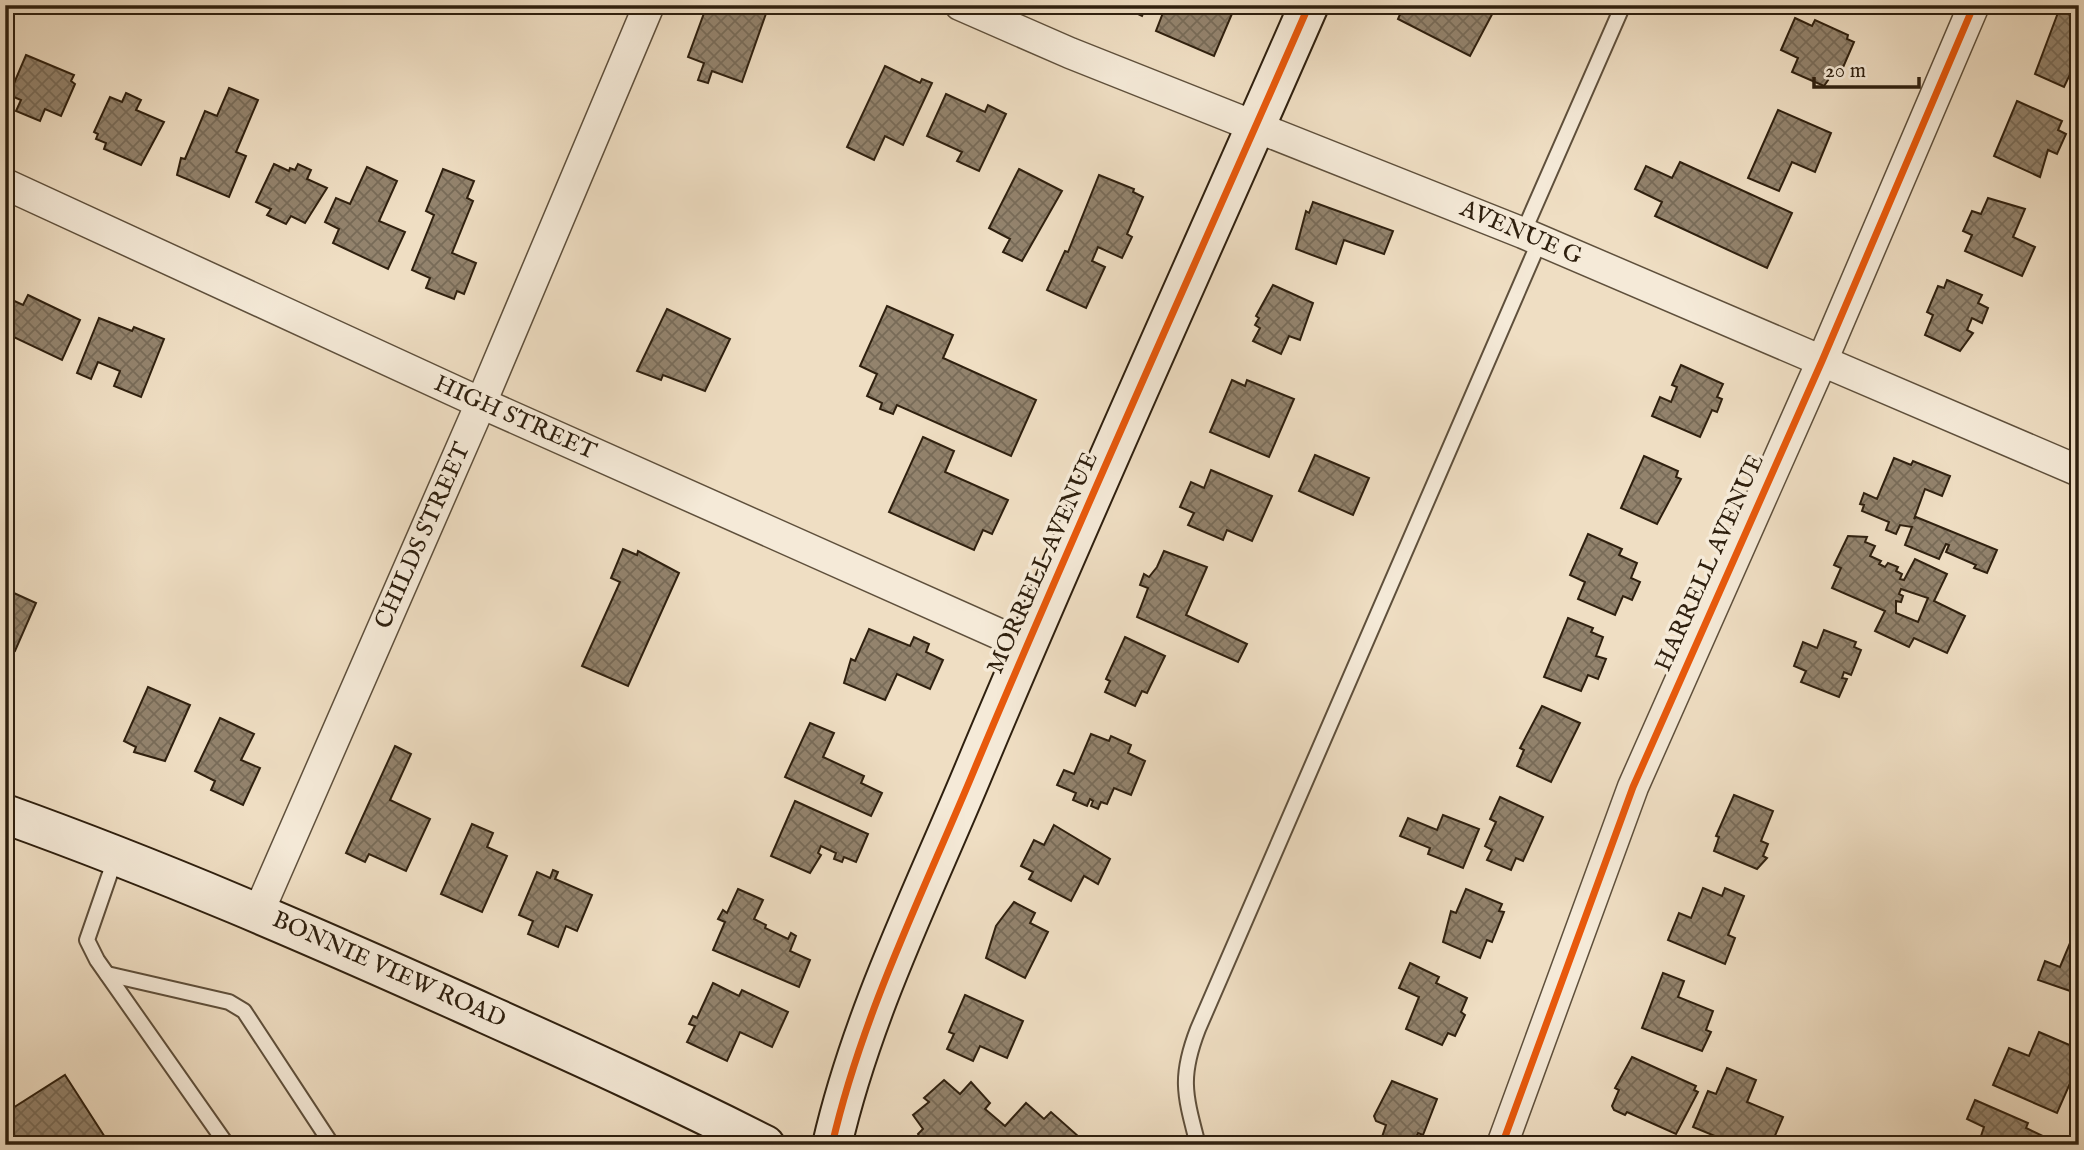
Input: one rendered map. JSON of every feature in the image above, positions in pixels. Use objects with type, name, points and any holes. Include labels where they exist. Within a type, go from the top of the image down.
[{"type":"street","name":"CHILDS STREET","points":[[259,911],[481,403],[649,5]]},
{"type":"street","name":"AVENUE G","points":[[960,5],[1070,53],[1531,237],[2079,471]]},
{"type":"street","name":"MORRELL AVENUE","points":[[832,1145],[841,1104],[873,1012],[1026,646],[1258,127],[1309,5]]},
{"type":"street","name":"HARRELL AVENUE","points":[[1506,1144],[1633,787],[1822,361],[1974,5]]},
{"type":"street","name":"HIGH STREET","points":[[5,184],[481,403],[1026,646]]},
{"type":"street","name":"BONNIE VIEW ROAD","points":[[5,814],[117,854],[259,911],[676,1099],[765,1145]]},
{"type":"lane","points":[[1198,1145],[1187,1101],[1185,1063],[1531,237],[1623,5]]},
{"type":"lane","points":[[117,854],[88,940],[107,974],[227,1145]]},
{"type":"lane","points":[[107,974],[229,1002],[244,1011],[332,1145]]},
{"type":"building","points":[[707,5],[769,5],[742,82],[712,71],[708,83],[698,80],[704,63],[688,57]]},
{"type":"building","points":[[1119,5],[1147,5],[1142,16]]},
{"type":"building","points":[[1166,5],[1188,13],[1191,5],[1244,5],[1241,12],[1234,9],[1214,56],[1156,31]]},
{"type":"building","points":[[1404,5],[1497,5],[1470,56],[1398,19]]},
{"type":"building","points":[[2059,10],[2079,19],[2079,73],[2072,70],[2064,87],[2035,74]]},
{"type":"building","points":[[1795,18],[1812,26],[1815,20],[1848,35],[1847,39],[1854,42],[1841,72],[1835,70],[1824,86],[1792,72],[1798,58],[1781,50]]},
{"type":"building","points":[[26,55],[74,75],[71,81],[75,84],[61,116],[45,109],[40,121],[16,111],[21,100],[9,95]]},
{"type":"building","points":[[885,66],[920,83],[922,79],[932,83],[903,145],[885,136],[874,160],[847,147]]},
{"type":"building","points":[[229,88],[258,100],[236,152],[246,156],[229,197],[177,175],[181,158],[185,159],[205,111],[217,116]]},
{"type":"building","points":[[126,93],[141,100],[136,110],[164,122],[141,165],[104,149],[106,143],[96,139],[98,134],[94,132],[110,97],[122,102]]},
{"type":"building","points":[[946,94],[985,112],[988,105],[1006,114],[979,171],[957,161],[962,152],[927,136]]},
{"type":"building","points":[[2017,101],[2062,121],[2058,130],[2066,134],[2057,154],[2048,150],[2040,177],[1994,156]]},
{"type":"building","points":[[1778,110],[1831,133],[1815,172],[1792,162],[1779,191],[1748,178]]},
{"type":"building","points":[[1680,162],[1792,213],[1767,268],[1655,216],[1662,202],[1635,189],[1646,166],[1672,178]]},
{"type":"building","points":[[274,164],[289,171],[290,168],[295,170],[298,164],[311,170],[307,179],[327,188],[305,223],[291,216],[286,224],[267,215],[271,209],[256,202]]},
{"type":"building","points":[[367,167],[397,181],[379,221],[405,232],[388,269],[333,243],[339,229],[325,222],[336,198],[350,204]]},
{"type":"building","points":[[443,169],[474,181],[467,198],[473,201],[452,253],[476,263],[464,294],[457,291],[454,299],[426,288],[430,278],[412,270],[434,215],[426,211]]},
{"type":"building","points":[[1019,169],[1062,191],[1022,261],[1003,252],[1010,239],[989,228]]},
{"type":"building","points":[[1099,175],[1134,189],[1133,192],[1143,197],[1127,234],[1132,237],[1122,258],[1098,247],[1092,261],[1105,267],[1086,308],[1047,290],[1065,251],[1068,252]]},
{"type":"building","points":[[1988,198],[2025,209],[2013,237],[2035,247],[2022,276],[1965,251],[1972,235],[1963,231],[1972,211],[1981,214]]},
{"type":"building","points":[[1313,202],[1393,231],[1384,254],[1344,240],[1336,264],[1296,249],[1306,211],[1309,213]]},
{"type":"building","points":[[1947,280],[1982,295],[1978,303],[1988,308],[1982,323],[1972,318],[1967,330],[1973,333],[1960,351],[1925,335],[1933,315],[1927,312],[1938,286],[1944,288]]},
{"type":"building","points":[[1273,285],[1313,303],[1300,340],[1289,336],[1281,354],[1253,341],[1260,328],[1255,325],[1259,318],[1256,316]]},
{"type":"building","points":[[28,295],[80,320],[62,360],[5,333],[8,298],[23,305]]},
{"type":"building","points":[[887,306],[953,335],[943,358],[1036,400],[1011,456],[897,405],[893,414],[880,409],[882,403],[867,396],[877,374],[860,366]]},
{"type":"building","points":[[667,309],[730,339],[705,391],[663,375],[661,380],[637,371]]},
{"type":"building","points":[[99,318],[132,331],[134,327],[164,339],[141,397],[114,386],[120,371],[98,362],[91,379],[77,373]]},
{"type":"building","points":[[1681,365],[1723,384],[1717,397],[1722,399],[1717,412],[1712,410],[1700,437],[1652,416],[1660,397],[1671,402],[1677,387],[1672,385]]},
{"type":"building","points":[[1232,380],[1245,386],[1247,380],[1294,399],[1269,457],[1210,432]]},
{"type":"building","points":[[923,437],[954,451],[945,472],[1008,500],[992,534],[983,530],[974,550],[889,512]]},
{"type":"building","points":[[1315,455],[1369,478],[1353,515],[1299,491]]},
{"type":"building","points":[[1644,456],[1678,471],[1676,477],[1681,479],[1657,524],[1621,508]]},
{"type":"building","points":[[1894,458],[1911,465],[1913,461],[1950,476],[1942,496],[1925,489],[1914,519],[1916,517],[1997,550],[1987,573],[1974,568],[1976,565],[1946,552],[1949,545],[1946,544],[1939,559],[1905,545],[1912,527],[1900,525],[1896,534],[1886,530],[1889,522],[1862,511],[1864,505],[1860,504],[1864,493],[1877,499]]},
{"type":"building","points":[[1211,470],[1272,496],[1252,541],[1227,530],[1223,540],[1188,525],[1194,513],[1180,507],[1191,482],[1204,488]]},
{"type":"building","points":[[1588,534],[1622,549],[1619,555],[1637,563],[1631,578],[1640,582],[1632,600],[1623,596],[1615,615],[1578,599],[1585,582],[1570,575]]},
{"type":"building","points":[[1848,536],[1867,537],[1865,542],[1875,546],[1870,556],[1881,561],[1879,564],[1885,567],[1888,563],[1898,567],[1896,571],[1902,574],[1900,579],[1904,580],[1915,559],[1947,574],[1934,601],[1965,616],[1947,653],[1914,638],[1909,647],[1875,631],[1885,611],[1832,588],[1841,568],[1834,565]],"holes":[[[1901,589],[1928,598],[1918,622],[1896,613],[1896,601],[1901,602],[1903,596],[1899,594]]]},
{"type":"building","points":[[623,549],[637,555],[638,551],[679,573],[628,686],[582,666],[620,582],[611,578]]},
{"type":"building","points":[[1164,551],[1207,567],[1186,615],[1247,644],[1238,662],[1137,617],[1148,588],[1140,585],[1144,574],[1149,577]]},
{"type":"building","points":[[5,589],[36,603],[15,651],[5,646]]},
{"type":"building","points":[[1568,618],[1593,628],[1591,632],[1603,637],[1596,656],[1606,659],[1598,679],[1588,675],[1581,691],[1544,677]]},
{"type":"building","points":[[869,629],[910,646],[914,637],[929,644],[926,652],[943,660],[930,689],[897,674],[885,700],[844,683],[851,659],[855,661]]},
{"type":"building","points":[[1824,630],[1856,642],[1854,647],[1861,650],[1851,675],[1844,672],[1842,678],[1847,679],[1839,697],[1801,682],[1806,671],[1794,666],[1803,642],[1817,648]]},
{"type":"building","points":[[1125,637],[1165,656],[1147,693],[1142,691],[1135,706],[1105,692],[1110,681],[1106,679]]},
{"type":"building","points":[[148,687],[190,705],[165,761],[134,752],[136,747],[124,741]]},
{"type":"building","points":[[1542,706],[1580,723],[1551,782],[1517,766],[1524,750],[1520,748]]},
{"type":"building","points":[[220,718],[254,734],[241,760],[260,768],[243,805],[211,790],[215,781],[195,771]]},
{"type":"building","points":[[810,723],[834,733],[823,757],[864,776],[861,783],[882,793],[871,816],[785,777]]},
{"type":"building","points":[[1091,734],[1109,741],[1111,736],[1131,745],[1128,753],[1145,761],[1131,795],[1114,788],[1107,804],[1101,802],[1098,809],[1091,806],[1093,801],[1090,799],[1087,806],[1073,800],[1076,793],[1057,785],[1064,770],[1074,774]]},
{"type":"building","points":[[395,746],[411,754],[390,800],[430,819],[406,871],[369,854],[365,862],[346,853]]},
{"type":"building","points":[[1734,795],[1773,811],[1761,841],[1768,844],[1763,856],[1767,858],[1757,869],[1714,851],[1719,837],[1716,836]]},
{"type":"building","points":[[1500,797],[1543,817],[1523,861],[1516,858],[1511,870],[1487,860],[1492,850],[1485,846],[1496,822],[1490,819]]},
{"type":"building","points":[[795,801],[868,834],[856,862],[844,857],[842,862],[834,859],[836,853],[821,846],[818,853],[821,855],[810,873],[771,856]]},
{"type":"building","points":[[1443,815],[1479,829],[1463,868],[1428,854],[1430,848],[1400,836],[1408,818],[1437,830]]},
{"type":"building","points":[[472,824],[493,833],[487,847],[507,856],[482,912],[441,894]]},
{"type":"building","points":[[1054,825],[1110,859],[1098,884],[1084,876],[1071,901],[1029,879],[1033,872],[1021,866],[1034,840],[1044,845]]},
{"type":"building","points":[[553,870],[558,872],[555,879],[592,895],[577,931],[566,926],[558,947],[528,934],[533,921],[519,915],[537,872],[550,878]]},
{"type":"building","points":[[1703,888],[1722,896],[1725,888],[1744,896],[1728,935],[1735,938],[1725,964],[1668,940],[1679,913],[1691,918]]},
{"type":"building","points":[[738,889],[763,900],[754,919],[766,925],[765,928],[788,939],[791,933],[796,936],[790,951],[810,960],[799,987],[713,950],[725,922],[718,919],[723,910],[727,913]]},
{"type":"building","points":[[1466,889],[1502,904],[1499,911],[1504,912],[1492,942],[1487,940],[1480,958],[1443,942],[1451,911],[1456,913]]},
{"type":"building","points":[[1014,902],[1035,913],[1030,923],[1048,932],[1025,978],[986,958],[996,926]]},
{"type":"building","points":[[2070,943],[2079,947],[2079,994],[2038,980],[2045,961],[2060,967]]},
{"type":"building","points":[[1410,963],[1439,977],[1436,983],[1467,998],[1461,1012],[1465,1015],[1455,1036],[1448,1033],[1442,1045],[1406,1029],[1419,997],[1399,988]]},
{"type":"building","points":[[1663,973],[1684,981],[1678,997],[1713,1011],[1706,1030],[1711,1032],[1702,1051],[1642,1028]]},
{"type":"building","points":[[713,983],[739,996],[742,990],[788,1012],[772,1047],[740,1032],[727,1061],[687,1042],[695,1026],[689,1024],[693,1016],[697,1018]]},
{"type":"building","points":[[965,995],[1023,1021],[1007,1058],[980,1046],[973,1061],[947,1049],[954,1034],[949,1032]]},
{"type":"building","points":[[2039,1032],[2079,1049],[2074,1060],[2079,1063],[2057,1113],[1993,1085],[2009,1048],[2029,1056]]},
{"type":"building","points":[[1632,1057],[1696,1086],[1694,1090],[1698,1092],[1676,1134],[1627,1112],[1625,1115],[1614,1110],[1612,1106],[1619,1090],[1615,1088]]},
{"type":"building","points":[[1727,1068],[1756,1080],[1747,1102],[1783,1117],[1771,1145],[1717,1145],[1712,1143],[1715,1136],[1693,1127],[1708,1091],[1716,1094]]},
{"type":"building","points":[[65,1075],[110,1145],[5,1145],[5,1113]]},
{"type":"building","points":[[944,1080],[960,1094],[971,1082],[990,1103],[985,1109],[1005,1126],[1026,1103],[1044,1119],[1051,1112],[1088,1145],[924,1145],[918,1134],[923,1129],[913,1115],[929,1102],[924,1098]]},
{"type":"building","points":[[1392,1081],[1437,1099],[1423,1135],[1418,1133],[1413,1145],[1392,1145],[1381,1140],[1386,1125],[1376,1121],[1374,1116]]},
{"type":"building","points":[[1975,1100],[2028,1123],[2026,1128],[2047,1138],[2044,1145],[1978,1145],[1984,1127],[1967,1119]]},
{"type":"cycle path","points":[[832,1145],[860,1048],[896,954],[1057,576],[1309,5]]},
{"type":"cycle path","points":[[1502,1145],[1633,787],[1822,361],[1974,5]]}]
